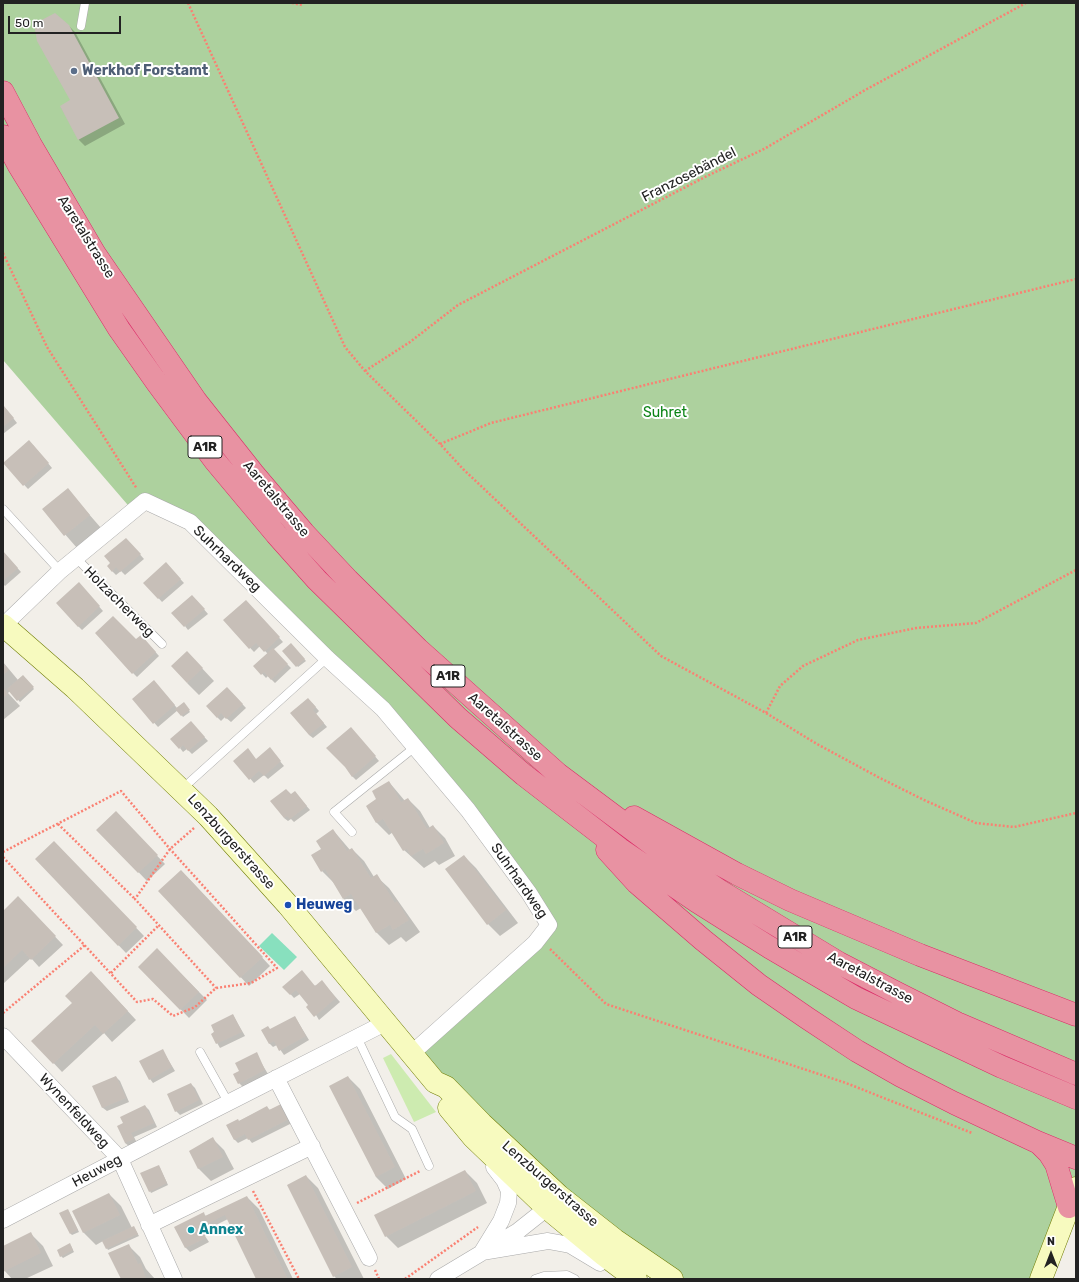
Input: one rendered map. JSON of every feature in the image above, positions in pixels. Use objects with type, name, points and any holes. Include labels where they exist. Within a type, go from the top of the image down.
[{"type":"highway","name":"Aaretalstrasse","points":[[3,92],[31,145],[95,254],[169,364],[253,473],[304,533],[361,593],[418,649],[539,758],[613,817],[665,854],[778,927],[899,994],[1013,1048],[1076,1074]]},
{"type":"highway","name":"Aaretalstrasse","points":[[3,136],[23,173],[124,335],[207,451],[276,534],[317,580],[458,718],[578,818],[707,908],[768,947],[856,998],[1002,1067],[1076,1098]]},
{"type":"highway","points":[[539,758],[649,826],[737,874],[790,900],[920,955],[1076,1015]]},
{"type":"highway","points":[[578,818],[637,883],[702,940],[759,985],[832,1035],[895,1073],[954,1103],[1037,1142],[1076,1158]]},
{"type":"highway","points":[[1037,1142],[1050,1153],[1074,1200]]},
{"type":"main road","name":"Lenzburgerstrasse","points":[[3,625],[75,688],[182,789],[288,905],[387,1022],[411,1054],[435,1082],[446,1087],[482,1124],[604,1256],[636,1279]]},
{"type":"main road","name":"Lenzburgerstrasse","points":[[435,1082],[437,1093],[472,1138],[553,1202],[614,1240],[672,1279]]},
{"type":"main road","points":[[1041,1279],[1074,1200]]},
{"type":"street","points":[[3,625],[60,571],[77,559],[145,501]]},
{"type":"street","name":"Suhrhardweg","points":[[145,501],[190,522],[327,658],[383,709],[468,810],[529,893],[549,925],[540,938],[411,1054]]},
{"type":"street","name":"Heuweg","points":[[3,1220],[228,1102],[387,1022]]},
{"type":"street","name":"Wynenfeldweg","points":[[3,1036],[120,1159],[174,1279]]},
{"type":"street","points":[[276,1078],[369,1258]]},
{"type":"street","points":[[472,1138],[504,1180],[509,1191],[508,1203],[501,1221],[482,1252]]},
{"type":"street","points":[[149,1225],[312,1146]]},
{"type":"street","points":[[438,1279],[518,1231],[553,1202]]},
{"type":"street","points":[[482,1252],[548,1241],[570,1245],[589,1255],[623,1279]]},
{"type":"lane","points":[[80,26],[85,3]]},
{"type":"lane","name":"Holzacherweg","points":[[3,509],[60,571]]},
{"type":"lane","name":"Holzacherweg","points":[[77,559],[162,644]]},
{"type":"lane","points":[[182,789],[327,658]]},
{"type":"lane","points":[[352,832],[334,812],[415,747]]},
{"type":"lane","points":[[357,1037],[395,1117],[412,1129],[429,1166]]},
{"type":"lane","points":[[200,1052],[228,1102]]},
{"type":"lane","points":[[535,1279],[544,1276],[567,1275],[575,1279]]},
{"type":"path","points":[[188,3],[345,346],[364,371],[440,444],[463,469],[661,656],[766,713],[817,744],[878,777],[924,800],[976,823],[1014,827],[1076,813]]},
{"type":"path","points":[[292,3],[303,3]]},
{"type":"path","name":"Franzosebändel","points":[[364,371],[410,342],[458,304],[707,176],[764,149],[867,89],[1026,3]]},
{"type":"path","points":[[3,253],[4,258],[47,347],[145,501]]},
{"type":"path","points":[[440,444],[491,423],[1076,279]]},
{"type":"path","points":[[766,713],[780,686],[803,666],[858,640],[916,628],[976,623],[1076,570]]},
{"type":"path","points":[[3,852],[121,791],[170,849],[277,968],[251,983],[216,988],[195,1007],[174,1016],[153,999],[137,1002],[3,857]]},
{"type":"path","points":[[135,899],[170,849],[208,816]]},
{"type":"path","points":[[58,824],[135,899],[216,988]]},
{"type":"path","points":[[111,973],[159,925]]},
{"type":"path","points":[[540,938],[606,1004],[846,1083],[976,1135]]},
{"type":"path","points":[[3,1013],[85,945]]},
{"type":"path","points":[[344,1210],[429,1166]]},
{"type":"path","points":[[246,1178],[299,1279]]},
{"type":"green space","name":"Suhret","points":[[3,3],[1076,3],[1076,1188],[1041,1279],[652,1279],[614,1255],[411,1054],[549,925],[383,709],[230,560],[145,501],[133,511],[3,360]]},
{"type":"green space","points":[[272,933],[297,957],[284,970],[259,946]]},
{"type":"green space","points":[[391,1054],[436,1112],[414,1122],[383,1058]]},
{"type":"building","name":"Werkhof Forstamt","points":[[55,13],[69,25],[119,118],[78,140],[60,106],[70,100],[37,41],[34,24]]},
{"type":"building","points":[[3,405],[14,418],[3,427]]},
{"type":"building","points":[[29,440],[49,463],[23,486],[3,463]]},
{"type":"building","points":[[68,488],[90,515],[64,536],[42,509]]},
{"type":"building","points":[[126,538],[141,554],[120,572],[116,567],[112,572],[107,566],[110,563],[104,556]]},
{"type":"building","points":[[3,551],[18,568],[3,581]]},
{"type":"building","points":[[166,562],[181,579],[158,599],[143,583]]},
{"type":"building","points":[[79,582],[100,606],[78,627],[56,603]]},
{"type":"building","points":[[192,595],[205,609],[184,627],[171,613]]},
{"type":"building","points":[[246,600],[280,637],[264,652],[256,643],[249,649],[223,620]]},
{"type":"building","points":[[113,616],[136,639],[141,635],[156,652],[132,674],[95,633]]},
{"type":"building","points":[[291,643],[305,659],[296,667],[282,651]]},
{"type":"building","points":[[273,648],[288,664],[271,680],[264,672],[261,675],[253,666]]},
{"type":"building","points":[[187,651],[203,668],[187,683],[171,666]]},
{"type":"building","points":[[3,663],[9,670],[3,675]]},
{"type":"building","points":[[23,675],[34,687],[17,701],[7,689]]},
{"type":"building","points":[[154,680],[175,705],[153,724],[132,699]]},
{"type":"building","points":[[3,687],[8,694],[3,698]]},
{"type":"building","points":[[227,687],[243,704],[226,719],[221,713],[217,718],[206,706]]},
{"type":"building","points":[[308,698],[316,707],[313,710],[324,723],[309,735],[290,713]]},
{"type":"building","points":[[184,702],[190,710],[181,716],[175,709]]},
{"type":"building","points":[[191,721],[205,737],[188,751],[183,745],[179,749],[170,739]]},
{"type":"building","points":[[351,727],[376,756],[352,777],[345,767],[326,748]]},
{"type":"building","points":[[270,747],[281,761],[264,776],[259,771],[249,780],[233,761],[248,748],[256,759]]},
{"type":"building","points":[[389,781],[401,802],[408,798],[427,829],[433,825],[444,843],[426,854],[423,849],[411,856],[407,849],[403,851],[383,819],[376,823],[366,806],[376,799],[372,791]]},
{"type":"building","points":[[286,789],[291,794],[295,791],[307,806],[290,819],[287,816],[284,818],[270,801]]},
{"type":"building","points":[[116,811],[158,855],[138,873],[96,830]]},
{"type":"building","points":[[333,829],[347,851],[352,848],[371,878],[377,874],[395,903],[397,901],[409,920],[393,930],[390,925],[376,933],[351,894],[343,899],[325,869],[321,872],[311,855],[321,849],[316,841]]},
{"type":"building","points":[[54,841],[137,927],[118,946],[35,859]]},
{"type":"building","points":[[464,855],[506,910],[487,925],[445,869]]},
{"type":"building","points":[[181,870],[263,957],[240,978],[158,891]]},
{"type":"building","points":[[18,896],[56,936],[31,960],[22,950],[3,968],[3,911]]},
{"type":"building","points":[[157,948],[199,992],[180,1010],[138,967]]},
{"type":"building","points":[[302,970],[315,986],[322,980],[336,998],[314,1017],[306,1007],[308,1005],[296,990],[290,995],[282,987]]},
{"type":"building","points":[[91,971],[128,1011],[103,1034],[95,1025],[53,1064],[31,1041],[72,1003],[65,996]]},
{"type":"building","points":[[233,1014],[242,1032],[216,1044],[211,1034],[214,1032],[211,1025]]},
{"type":"building","points":[[295,1016],[306,1036],[279,1051],[274,1041],[269,1044],[261,1030],[268,1026],[270,1029]]},
{"type":"building","points":[[163,1049],[172,1067],[149,1080],[139,1061]]},
{"type":"building","points":[[257,1052],[265,1070],[238,1084],[233,1074],[239,1071],[235,1063]]},
{"type":"building","points":[[116,1076],[126,1098],[102,1108],[92,1086]]},
{"type":"building","points":[[348,1076],[395,1167],[376,1177],[329,1086]]},
{"type":"building","points":[[191,1083],[199,1100],[175,1112],[167,1094]]},
{"type":"building","points":[[281,1104],[289,1119],[248,1140],[245,1134],[234,1140],[226,1125],[238,1119],[239,1121],[267,1106],[269,1110]]},
{"type":"building","points":[[145,1105],[154,1123],[131,1133],[134,1139],[125,1143],[117,1126],[123,1123],[120,1117]]},
{"type":"building","points":[[213,1137],[223,1157],[198,1169],[189,1151]]},
{"type":"building","points":[[159,1165],[167,1183],[149,1192],[140,1173]]},
{"type":"building","points":[[465,1170],[476,1191],[385,1237],[374,1215]]},
{"type":"building","points":[[306,1175],[352,1267],[333,1277],[287,1185]]},
{"type":"building","points":[[109,1193],[120,1215],[83,1233],[72,1211]]},
{"type":"building","points":[[247,1196],[288,1279],[256,1279],[225,1215],[209,1223],[211,1228],[202,1232],[206,1238],[185,1248],[174,1227],[204,1212],[205,1216]]},
{"type":"building","points":[[68,1209],[78,1230],[70,1234],[59,1213]]},
{"type":"building","points":[[134,1226],[138,1234],[106,1249],[102,1241]]},
{"type":"building","points":[[31,1232],[41,1253],[3,1272],[3,1246]]},
{"type":"building","points":[[70,1243],[73,1250],[60,1257],[57,1250]]},
{"type":"building","points":[[129,1244],[138,1264],[141,1263],[146,1279],[121,1279],[108,1253]]},
{"type":"place","name":"Werkhof Forstamt","points":[[74,71]]},
{"type":"place","name":"Heuweg","points":[[288,905]]},
{"type":"place","name":"Annex","points":[[191,1230]]}]
